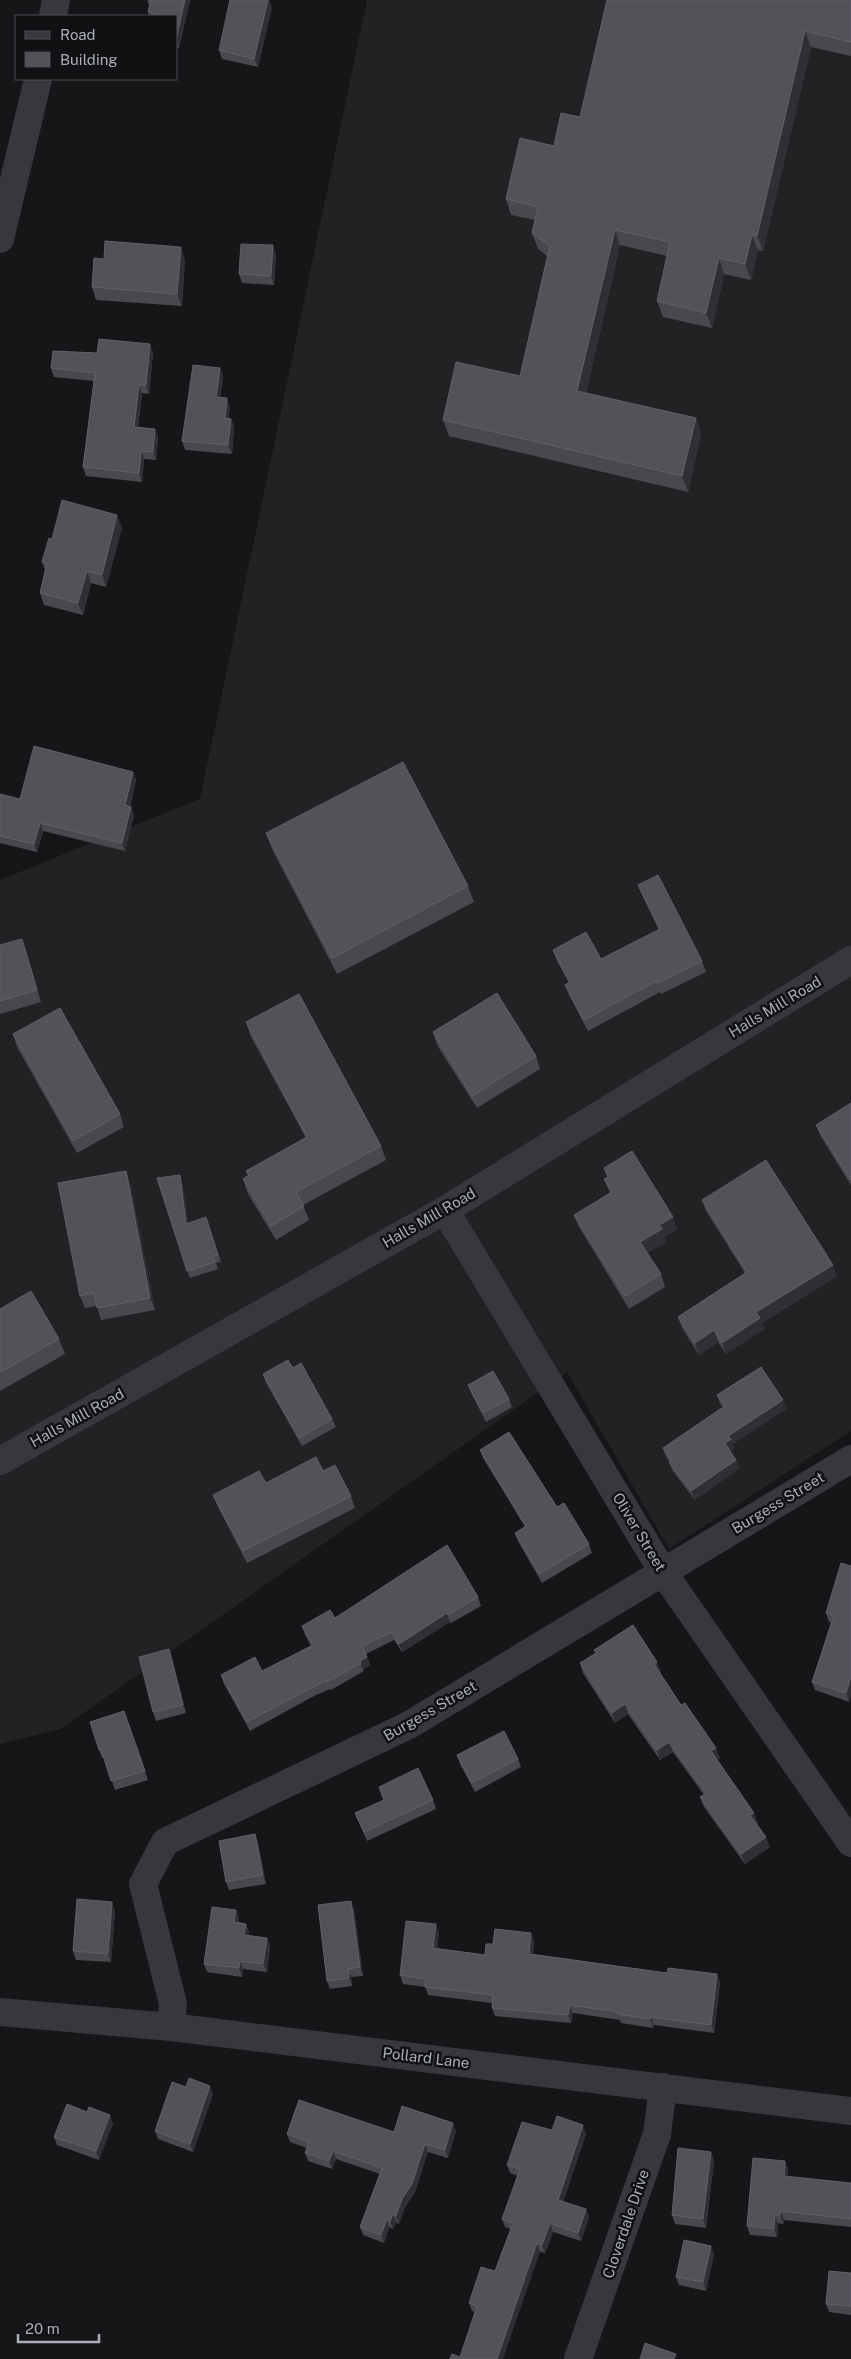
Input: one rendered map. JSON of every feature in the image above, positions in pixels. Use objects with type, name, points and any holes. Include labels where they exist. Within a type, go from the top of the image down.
[{"type":"street","points":[[52,15],[56,0]]},
{"type":"street","points":[[0,239],[38,80]]},
{"type":"street","name":"Halls Mill Road","points":[[0,1461],[445,1210],[851,960]]},
{"type":"street","name":"Oliver Street","points":[[445,1210],[663,1572],[851,1842]]},
{"type":"street","name":"Burgess Street","points":[[171,2027],[173,2004],[143,1884],[165,1842],[410,1725],[851,1459]]},
{"type":"street","name":"Pollard Lane","points":[[0,2012],[171,2027],[851,2111]]},
{"type":"street","name":"Cloverdale Drive","points":[[578,2359],[657,2134],[662,2087]]},
{"type":"shaded area","points":[[367,0],[851,0],[851,1431],[669,1549],[567,1372],[61,1729],[0,1744],[0,880],[200,799]]},
{"type":"building","points":[[149,0],[185,0],[178,30],[178,15],[160,15],[148,12],[150,3],[148,2]]},
{"type":"building","points":[[230,0],[268,0],[254,59],[219,50]]},
{"type":"building","points":[[607,0],[851,0],[851,42],[805,31],[757,236],[752,235],[745,264],[719,258],[706,313],[657,301],[670,242],[615,230],[577,391],[696,418],[682,476],[443,420],[456,362],[520,376],[550,246],[532,233],[538,207],[506,199],[520,138],[554,146],[561,113],[580,117]]},
{"type":"building","points":[[105,241],[181,247],[177,294],[92,287],[94,258],[104,259]]},
{"type":"building","points":[[241,244],[273,245],[271,276],[239,274]]},
{"type":"building","points":[[99,339],[150,344],[146,385],[139,385],[134,427],[155,429],[153,452],[141,451],[139,473],[83,467],[95,373],[51,368],[53,351],[97,353]]},
{"type":"building","points":[[193,365],[220,368],[216,397],[227,398],[225,418],[231,419],[228,445],[182,441]]},
{"type":"building","points":[[62,500],[117,515],[102,575],[87,571],[78,603],[40,593],[47,564],[42,562],[49,538],[52,539]]},
{"type":"building","points":[[34,746],[133,772],[125,805],[131,807],[122,843],[40,823],[34,844],[0,836],[0,794],[20,799]]},
{"type":"building","points":[[403,762],[468,886],[332,958],[266,833]]},
{"type":"building","points":[[658,875],[702,961],[658,983],[656,981],[584,1020],[565,985],[570,982],[553,950],[586,932],[601,959],[660,929],[638,885]]},
{"type":"building","points":[[22,939],[37,990],[0,1001],[0,945]]},
{"type":"building","points":[[497,993],[536,1056],[472,1096],[433,1032]]},
{"type":"building","points":[[299,994],[381,1146],[296,1192],[304,1206],[271,1226],[243,1179],[249,1175],[246,1171],[307,1137],[246,1022]]},
{"type":"building","points":[[60,1008],[120,1114],[73,1141],[13,1034]]},
{"type":"building","points":[[851,1103],[851,1180],[816,1125]]},
{"type":"building","points":[[632,1151],[673,1217],[659,1225],[662,1229],[640,1242],[661,1274],[625,1296],[574,1215],[612,1192],[604,1179],[609,1177],[604,1168]]},
{"type":"building","points":[[766,1160],[833,1265],[756,1312],[760,1318],[722,1343],[714,1330],[695,1343],[678,1317],[747,1272],[702,1200]]},
{"type":"building","points":[[126,1171],[150,1298],[97,1308],[94,1293],[80,1296],[58,1183]]},
{"type":"building","points":[[180,1175],[186,1224],[206,1217],[218,1255],[213,1256],[215,1262],[187,1271],[157,1178]]},
{"type":"building","points":[[31,1291],[59,1339],[0,1372],[0,1309]]},
{"type":"building","points":[[288,1360],[293,1368],[301,1363],[332,1419],[299,1438],[263,1374]]},
{"type":"building","points":[[761,1367],[783,1400],[728,1436],[731,1439],[725,1443],[736,1460],[691,1491],[669,1462],[671,1460],[663,1448],[725,1406],[717,1395]]},
{"type":"building","points":[[493,1371],[509,1399],[483,1413],[468,1385]]},
{"type":"building","points":[[509,1432],[557,1507],[564,1503],[589,1544],[539,1574],[515,1533],[526,1526],[480,1450]]},
{"type":"building","points":[[316,1457],[323,1471],[335,1465],[351,1496],[243,1551],[213,1495],[259,1471],[266,1483]]},
{"type":"building","points":[[447,1545],[478,1597],[448,1615],[447,1613],[399,1644],[391,1632],[362,1646],[367,1657],[360,1661],[361,1663],[247,1722],[221,1675],[255,1657],[262,1671],[313,1645],[302,1626],[330,1610],[335,1618]]},
{"type":"building","points":[[841,1563],[851,1566],[851,1677],[846,1693],[812,1682],[834,1616],[826,1613]]},
{"type":"building","points":[[633,1625],[657,1662],[654,1664],[681,1705],[685,1703],[716,1748],[711,1751],[754,1813],[750,1815],[766,1837],[741,1854],[700,1797],[706,1793],[669,1742],[657,1750],[625,1704],[612,1713],[580,1663],[596,1653],[594,1650]]},
{"type":"building","points":[[169,1649],[183,1705],[153,1712],[139,1657]]},
{"type":"building","points":[[124,1711],[145,1771],[111,1781],[90,1722]]},
{"type":"building","points":[[504,1731],[518,1759],[472,1783],[457,1755]]},
{"type":"building","points":[[418,1768],[433,1800],[364,1832],[355,1813],[384,1800],[379,1787]]},
{"type":"building","points":[[255,1834],[263,1875],[226,1882],[219,1841]]},
{"type":"building","points":[[77,1899],[112,1902],[108,1954],[73,1951]]},
{"type":"building","points":[[351,1901],[360,1967],[348,1969],[349,1978],[327,1981],[318,1905]]},
{"type":"building","points":[[212,1907],[236,1910],[234,1922],[246,1924],[244,1935],[267,1938],[263,1964],[240,1961],[239,1968],[204,1964]]},
{"type":"building","points":[[406,1921],[436,1924],[433,1948],[485,1955],[486,1944],[493,1944],[495,1929],[531,1933],[529,1954],[667,1973],[668,1968],[717,1974],[711,2025],[651,2017],[650,2019],[570,2005],[568,2015],[492,2008],[493,1995],[425,1987],[426,1979],[400,1975]]},
{"type":"building","points":[[189,2078],[210,2086],[190,2144],[155,2131],[172,2082],[186,2087]]},
{"type":"building","points":[[299,2100],[394,2132],[402,2106],[453,2123],[445,2150],[425,2144],[412,2184],[402,2199],[396,2216],[393,2214],[390,2221],[387,2219],[381,2235],[360,2227],[382,2168],[333,2151],[329,2161],[305,2153],[309,2142],[287,2134]]},
{"type":"building","points":[[67,2104],[87,2112],[89,2107],[110,2115],[96,2151],[54,2137]]},
{"type":"building","points":[[557,2116],[583,2125],[558,2200],[586,2209],[578,2233],[550,2223],[542,2245],[537,2243],[497,2359],[450,2359],[452,2354],[460,2357],[477,2306],[469,2303],[481,2267],[495,2271],[513,2223],[502,2219],[520,2169],[507,2165],[522,2122],[552,2130]]},
{"type":"building","points":[[678,2148],[711,2152],[703,2219],[672,2215]]},
{"type":"building","points":[[753,2158],[785,2161],[784,2176],[851,2183],[851,2219],[781,2211],[780,2215],[775,2215],[774,2229],[747,2226]]},
{"type":"building","points":[[684,2240],[711,2246],[703,2282],[676,2277]]},
{"type":"building","points":[[829,2271],[851,2273],[851,2306],[826,2304]]},
{"type":"building","points":[[645,2343],[676,2354],[674,2359],[640,2359]]}]
